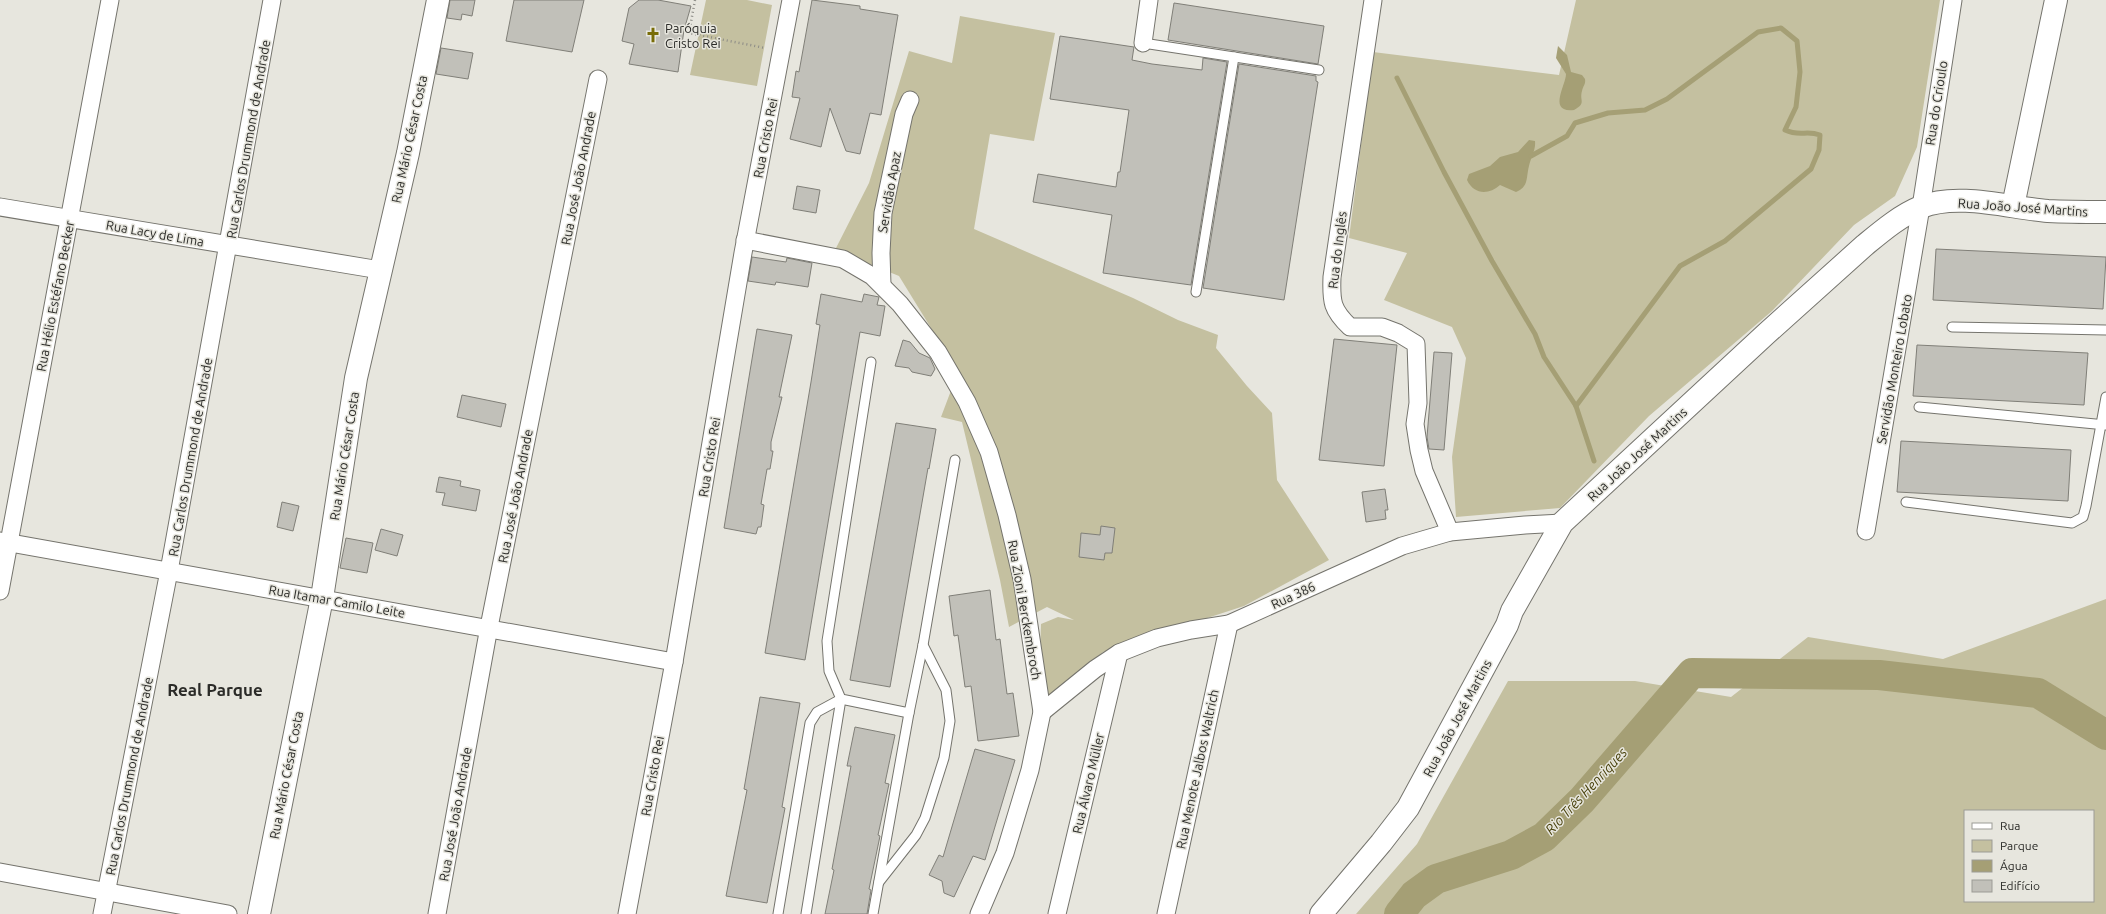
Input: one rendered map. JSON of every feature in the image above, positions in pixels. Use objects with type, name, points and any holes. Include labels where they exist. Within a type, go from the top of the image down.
[{"type":"street","name":"Rua Hélio Estéfano Becker","points":[[0,592],[4,542],[69,218],[110,0]]},
{"type":"street","name":"Rua Carlos Drummond de Andrade","points":[[102,914],[229,245],[272,0]]},
{"type":"street","name":"Rua Mário César Costa","points":[[259,914],[322,598],[356,378],[408,153],[438,0]]},
{"type":"street","name":"Rua Cristo Rei","points":[[627,914],[674,662],[745,240],[790,0]]},
{"type":"street","points":[[1143,43],[1149,0]]},
{"type":"street","name":"Rua do Inglês","points":[[1372,0],[1332,277],[1331,296],[1333,307],[1350,327],[1382,327],[1398,333],[1416,344],[1418,403],[1415,424],[1419,450],[1424,471],[1450,532]]},
{"type":"street","name":"Rua do Crioulo","points":[[1921,207],[1953,0]]},
{"type":"street","points":[[2013,206],[2056,0]]},
{"type":"street","name":"Rua José João Andrade","points":[[437,914],[489,628],[598,79]]},
{"type":"street","name":"Servidão Apaz","points":[[882,285],[880,253],[883,213],[904,114],[910,100]]},
{"type":"street","name":"Rua João José Martins","points":[[1321,914],[1381,843],[1408,808],[1507,624],[1512,611],[1562,523],[1767,333],[1882,231],[1921,207],[1960,200],[2048,211],[2106,212]]},
{"type":"street","name":"Rua Lacy de Lima","points":[[0,206],[380,270]]},
{"type":"street","name":"Servidão Monteiro Lobato","points":[[1866,531],[1921,207]]},
{"type":"street","name":"Rua Zioni Berckembroch","points":[[745,240],[843,258],[872,276],[900,304],[938,352],[951,372],[967,402],[989,452],[1007,515],[1022,579],[1042,712],[1030,770],[1005,853],[979,914]]},
{"type":"street","name":"Rua 386","points":[[1042,712],[1095,669],[1119,652],[1157,638],[1191,630],[1229,624],[1402,546],[1450,532],[1562,523]]},
{"type":"street","name":"Rua Itamar Camilo Leite","points":[[4,542],[674,662]]},
{"type":"street","name":"Rua Menote Jalbos Waltrich","points":[[1166,914],[1229,624]]},
{"type":"street","name":"Rua Álvaro Müller","points":[[1057,914],[1119,652]]},
{"type":"street","points":[[0,872],[228,914]]},
{"type":"lane","points":[[1143,43],[1319,70]]},
{"type":"lane","points":[[1196,292],[1234,57]]},
{"type":"lane","points":[[1952,327],[2106,330]]},
{"type":"lane","points":[[806,914],[841,699],[829,671],[827,641],[871,362]]},
{"type":"lane","points":[[1906,502],[2072,523],[2082,517],[2086,506],[2103,425],[2106,397]]},
{"type":"lane","points":[[1919,407],[2103,425]]},
{"type":"lane","points":[[873,914],[909,713],[923,645],[955,460]]},
{"type":"lane","points":[[879,882],[916,835],[925,818],[944,758],[950,721],[946,690],[923,645]]},
{"type":"lane","points":[[778,914],[810,723],[817,712],[841,699],[909,713]]},
{"type":"path","points":[[695,0],[689,33],[781,51]]},
{"type":"green space","points":[[706,0],[747,0],[772,5],[757,86],[690,75]]},
{"type":"green space","points":[[1576,0],[1940,0],[1917,147],[1895,196],[1854,225],[1772,311],[1649,416],[1560,508],[1456,517],[1452,457],[1466,358],[1452,327],[1384,300],[1407,253],[1349,238],[1373,52],[1559,75]]},
{"type":"green space","points":[[960,16],[1055,33],[1034,141],[990,134],[974,229],[1133,298],[1178,320],[1218,335],[1216,348],[1247,386],[1272,413],[1277,480],[1329,560],[1244,606],[1103,652],[1050,697],[1046,697],[1040,653],[1041,624],[1058,617],[1074,620],[1047,607],[1009,627],[1000,580],[962,422],[941,417],[958,372],[899,276],[835,250],[869,183],[909,51],[952,63]]},
{"type":"green space","points":[[2106,599],[2106,914],[1356,914],[1417,844],[1508,681],[1635,681],[1731,697],[1808,637],[1943,659]]},
{"type":"water","points":[[1558,46],[1567,55],[1571,72],[1582,75],[1585,79],[1581,94],[1582,102],[1578,108],[1574,110],[1566,110],[1561,107],[1560,103],[1560,97],[1566,74],[1556,58]]},
{"type":"water","points":[[1529,140],[1535,141],[1535,147],[1525,184],[1520,190],[1516,192],[1500,185],[1491,191],[1482,192],[1474,189],[1470,185],[1467,180],[1469,174],[1490,166],[1500,157],[1518,152]]},
{"type":"building","points":[[450,0],[475,0],[472,16],[462,14],[461,20],[447,18]]},
{"type":"building","points":[[514,0],[584,0],[572,52],[506,41]]},
{"type":"building","name":"Paróquia Cristo Rei","points":[[639,0],[658,0],[691,6],[684,30],[678,72],[629,64],[634,44],[622,41],[629,8]]},
{"type":"building","points":[[812,0],[860,6],[860,9],[898,15],[881,115],[870,113],[860,154],[846,151],[830,108],[821,147],[790,139],[800,98],[792,97],[796,71],[799,72]]},
{"type":"building","points":[[1174,3],[1324,26],[1318,64],[1168,40]]},
{"type":"building","points":[[1060,36],[1134,47],[1132,60],[1152,64],[1202,70],[1203,58],[1227,62],[1191,285],[1103,273],[1112,215],[1033,202],[1038,174],[1116,187],[1118,172],[1120,172],[1129,110],[1050,99]]},
{"type":"building","points":[[441,48],[473,53],[468,79],[436,74]]},
{"type":"building","points":[[1239,64],[1316,76],[1316,81],[1318,82],[1284,300],[1203,288]]},
{"type":"building","points":[[797,186],[820,190],[816,213],[793,209]]},
{"type":"building","points":[[1936,249],[2106,257],[2103,309],[1933,300]]},
{"type":"building","points":[[752,257],[786,262],[787,258],[812,263],[808,287],[776,282],[775,285],[748,281]]},
{"type":"building","points":[[821,294],[862,302],[864,294],[879,297],[877,305],[885,306],[880,336],[860,332],[805,660],[765,653],[820,325],[816,324]]},
{"type":"building","points":[[757,329],[792,335],[779,397],[782,397],[771,442],[771,451],[773,451],[770,469],[767,469],[761,504],[764,505],[761,527],[758,527],[756,534],[724,528]]},
{"type":"building","points":[[1334,339],[1397,345],[1384,466],[1319,460]]},
{"type":"building","points":[[903,340],[910,342],[919,353],[930,358],[935,369],[931,376],[912,372],[909,368],[895,366]]},
{"type":"building","points":[[1917,345],[2088,353],[2084,405],[1913,396]]},
{"type":"building","points":[[1434,352],[1452,353],[1444,450],[1429,449],[1427,437]]},
{"type":"building","points":[[462,395],[506,404],[501,427],[457,417]]},
{"type":"building","points":[[896,423],[936,429],[890,687],[850,680]]},
{"type":"building","points":[[1901,441],[2071,450],[2068,501],[1897,492]]},
{"type":"building","points":[[439,477],[461,481],[460,486],[480,490],[476,511],[442,505],[445,493],[436,492]]},
{"type":"building","points":[[1385,489],[1388,510],[1385,510],[1386,519],[1366,522],[1362,492]]},
{"type":"building","points":[[282,502],[299,506],[293,531],[277,527]]},
{"type":"building","points":[[1101,526],[1115,528],[1112,553],[1105,553],[1104,560],[1079,557],[1081,533],[1100,535]]},
{"type":"building","points":[[381,529],[403,535],[397,556],[375,550]]},
{"type":"building","points":[[346,538],[373,543],[367,573],[340,568]]},
{"type":"building","points":[[990,590],[996,640],[1000,639],[1007,694],[1013,693],[1019,736],[978,741],[971,686],[965,687],[958,635],[954,636],[949,596]]},
{"type":"building","points":[[760,697],[800,703],[782,807],[785,808],[767,903],[726,896],[747,790],[744,789]]},
{"type":"building","points":[[855,727],[895,735],[885,783],[889,784],[878,835],[880,836],[869,889],[871,890],[867,914],[825,914],[834,870],[832,869],[851,766],[847,766]]},
{"type":"building","points":[[975,749],[1015,760],[985,860],[973,856],[954,897],[944,893],[942,881],[929,875],[939,855],[943,857]]},
{"type":"waterway","points":[[1531,156],[1567,136],[1575,123],[1608,113],[1645,110],[1667,99],[1758,32],[1781,28],[1797,41],[1800,72],[1796,107],[1785,130],[1795,133],[1811,133],[1820,135],[1819,150],[1811,169],[1725,241],[1680,266],[1576,406]]},
{"type":"waterway","points":[[1397,78],[1444,172],[1492,261],[1535,334],[1544,357],[1576,406],[1594,461]]},
{"type":"waterway","name":"Rio Três Henriques","points":[[1399,914],[1414,895],[1436,879],[1511,855],[1544,837],[1582,800],[1692,673],[1879,675],[2038,693],[2106,735]]},
{"type":"place","name":"Paróquia Cristo Rei","points":[[653,35]]},
{"type":"district","name":"Real Parque","points":[[215,689]]}]
